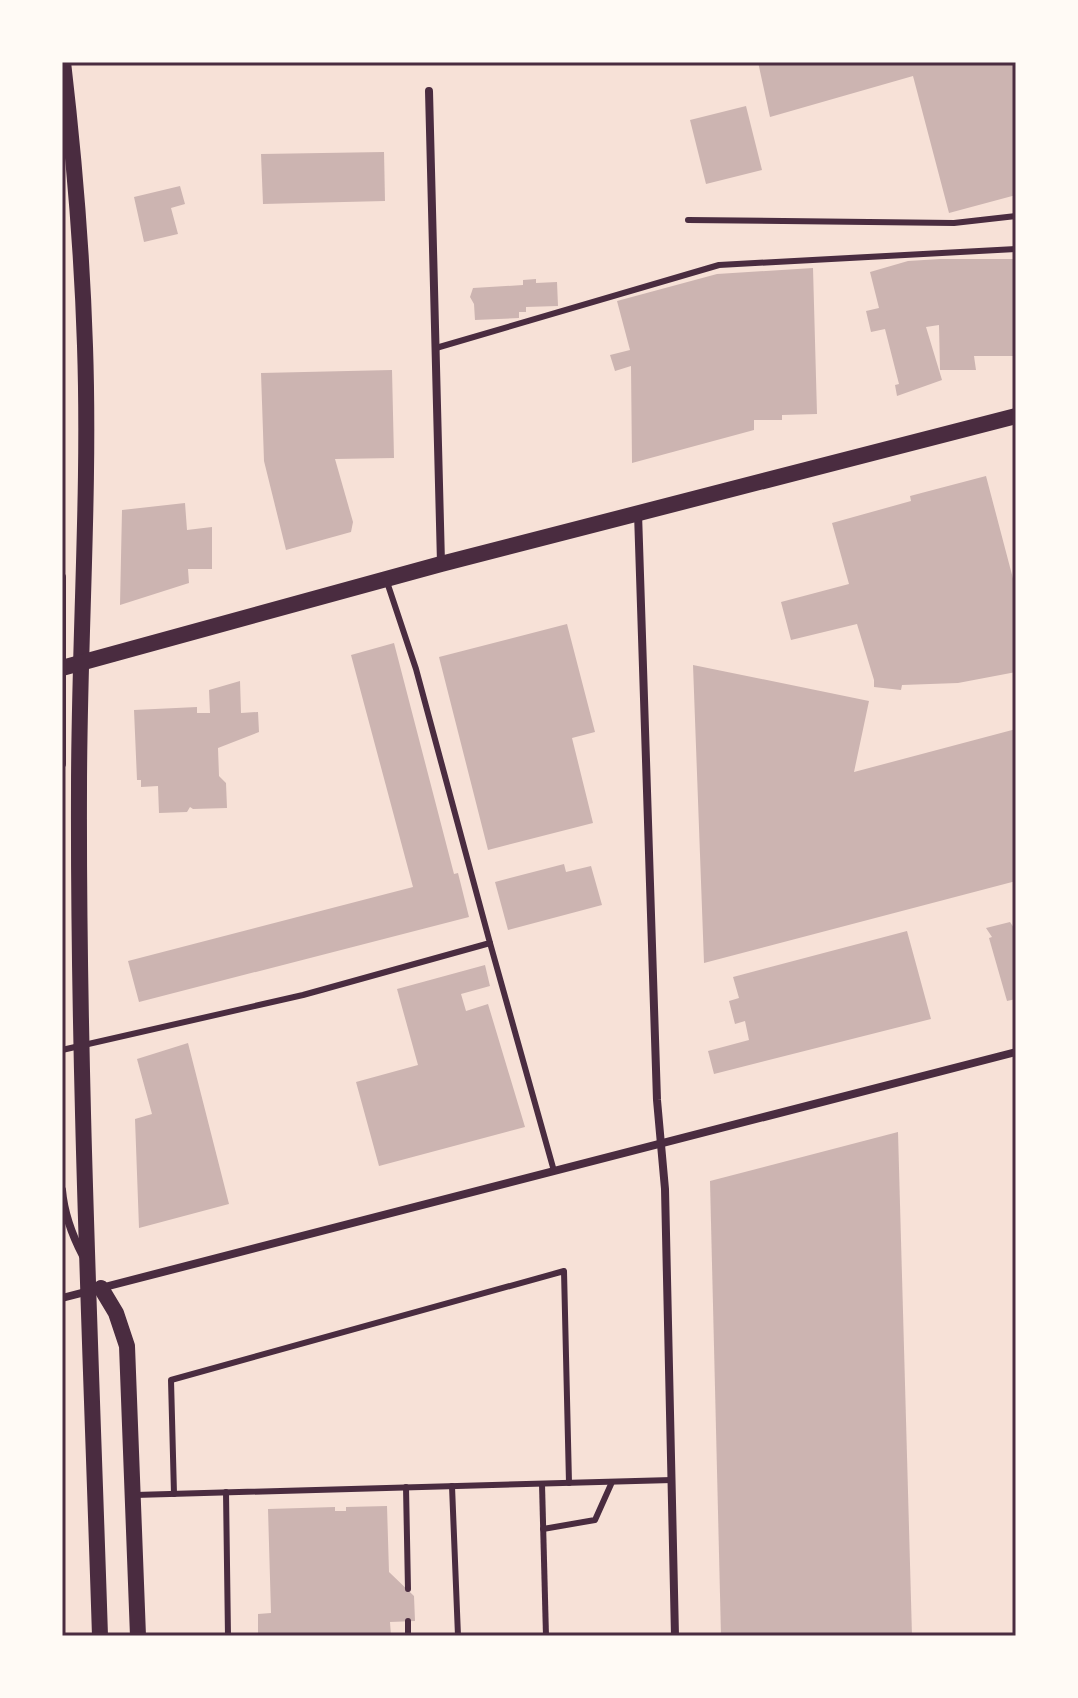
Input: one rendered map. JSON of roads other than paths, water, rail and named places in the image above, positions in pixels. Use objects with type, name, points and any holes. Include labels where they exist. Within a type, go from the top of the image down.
[{"type":"main road","points":[[63,62],[76,169],[85,348],[79,818],[86,1190],[100,1636]]},
{"type":"main road","points":[[63,668],[441,564],[1016,416]]},
{"type":"main road","points":[[101,1288],[116,1313],[127,1346],[138,1636]]},
{"type":"street","points":[[429,91],[441,564]]},
{"type":"street","points":[[638,512],[657,1100],[663,1143],[675,1636]]},
{"type":"street","points":[[62,577],[62,764]]},
{"type":"street","points":[[62,1298],[1016,1052]]},
{"type":"street","points":[[62,1190],[63,1205],[76,1242],[101,1288]]},
{"type":"lane","points":[[688,220],[954,223],[1016,216]]},
{"type":"lane","points":[[436,348],[719,265],[1016,249]]},
{"type":"lane","points":[[386,581],[416,669],[554,1171]]},
{"type":"lane","points":[[62,1050],[303,995],[490,943]]},
{"type":"lane","points":[[174,1494],[171,1380],[564,1271],[569,1483]]},
{"type":"lane","points":[[133,1495],[672,1480]]},
{"type":"lane","points":[[543,1529],[595,1520],[612,1482]]},
{"type":"lane","points":[[542,1484],[546,1636]]},
{"type":"lane","points":[[452,1486],[458,1636]]},
{"type":"lane","points":[[406,1487],[408,1589]]},
{"type":"lane","points":[[226,1492],[228,1636]]},
{"type":"lane","points":[[408,1621],[408,1636]]}]
